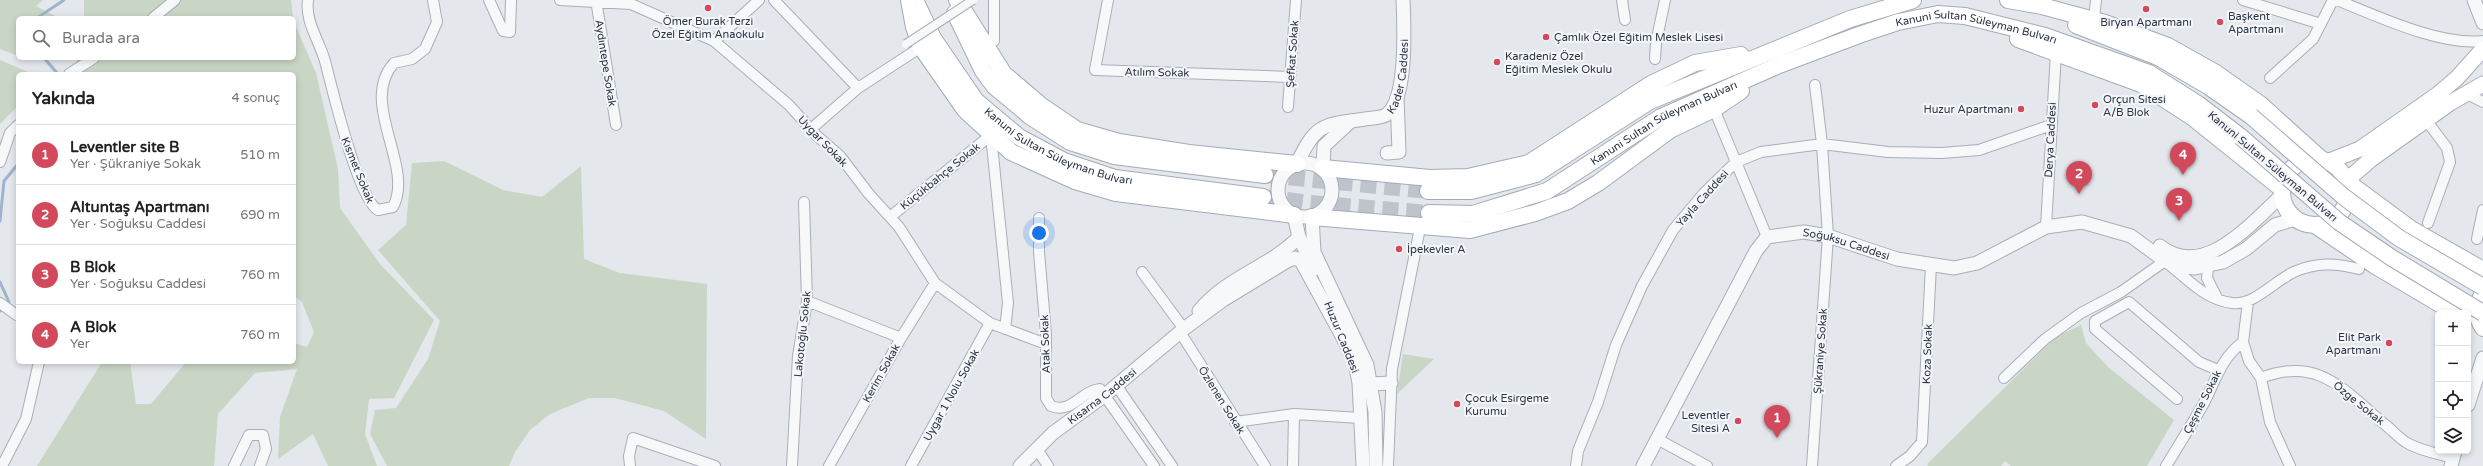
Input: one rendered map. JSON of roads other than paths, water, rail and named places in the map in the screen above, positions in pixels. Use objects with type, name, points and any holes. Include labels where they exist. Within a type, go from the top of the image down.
[{"type":"main road","points":[[909,0],[914,27],[913,46],[965,110],[1011,152],[1056,174],[1110,191],[1294,215]]},
{"type":"main road","name":"Kanuni Sultan Süleyman Bulvarı","points":[[915,0],[933,38],[976,101],[1019,138],[1064,161],[1115,178],[1263,197]]},
{"type":"main road","name":"Kanuni Sultan Süleyman Bulvarı","points":[[950,0],[958,23],[983,71],[994,86],[1031,117],[1070,142],[1114,156],[1265,176]]},
{"type":"main road","points":[[957,0],[1004,74],[1043,107],[1077,130],[1119,142],[1189,153],[1297,164]]},
{"type":"main road","name":"Kanuni Sultan Süleyman Bulvarı","points":[[1428,191],[1471,191],[1536,174],[1650,101],[1850,19],[1913,0]]},
{"type":"main road","name":"Kanuni Sultan Süleyman Bulvarı","points":[[1999,0],[2052,15],[2158,57],[2208,86],[2251,116],[2306,165],[2362,210],[2425,254],[2483,287]]},
{"type":"main road","points":[[2008,0],[2042,6],[2094,20],[2168,46],[2216,73],[2260,104],[2325,161],[2341,171],[2346,181],[2347,202],[2335,219],[2315,225],[2304,224],[2288,211],[2282,192],[2284,178],[2295,166],[2311,159],[2325,161],[2360,149],[2437,95],[2457,78],[2483,49]]},
{"type":"main road","name":"Kanuni Sultan Süleyman Bulvarı","points":[[1429,213],[1473,214],[1547,191],[1661,117],[1779,65],[1884,27],[1938,14],[1965,16],[2045,36],[2149,73],[2198,104],[2241,137],[2339,222],[2392,258],[2483,313]]},
{"type":"main road","points":[[1884,27],[1936,24],[1964,25],[1998,32],[2141,84],[2192,117],[2282,192]]},
{"type":"main road","points":[[1323,168],[1430,178],[1468,177],[1529,163],[1651,84],[1695,63],[1769,51]]},
{"type":"main road","points":[[1312,217],[1470,230],[1535,213],[1568,201],[1598,183],[1670,130],[1714,108],[1779,65]]},
{"type":"main road","points":[[2346,181],[2370,160],[2426,120],[2465,93],[2483,84]]},
{"type":"main road","points":[[2346,181],[2411,229],[2483,270]]},
{"type":"main road","points":[[2315,225],[2374,265],[2450,310]]},
{"type":"main road","points":[[2483,294],[2478,304],[2477,313],[2483,329]]},
{"type":"main road","points":[[2471,322],[2483,329]]},
{"type":"street","points":[[155,16],[175,0]]},
{"type":"street","name":"Kısmet Sokak","points":[[308,0],[306,11],[324,60],[340,126],[364,189],[373,207],[378,210],[393,207],[396,201],[397,178],[382,101],[386,78],[394,63],[412,59],[425,49],[437,22],[433,0]]},
{"type":"street","points":[[489,0],[502,31],[510,32],[511,0]]},
{"type":"street","name":"Uygar Sokak","points":[[560,0],[596,0],[631,4],[714,42],[789,105],[811,129],[840,156],[899,227],[935,283],[990,323],[1046,344]]},
{"type":"street","name":"Aydıntepe Sokak","points":[[596,0],[616,126]]},
{"type":"street","points":[[714,42],[759,0]]},
{"type":"street","points":[[774,0],[858,88]]},
{"type":"street","points":[[811,129],[858,88],[973,0]]},
{"type":"street","points":[[994,0],[994,41]]},
{"type":"street","name":"Atılım Sokak","points":[[1108,0],[1095,70],[1290,77]]},
{"type":"street","name":"Şefkat Sokak","points":[[1288,107],[1296,0]]},
{"type":"street","name":"Kader Caddesi","points":[[1297,164],[1306,146],[1316,132],[1336,122],[1351,121],[1386,114],[1397,97],[1402,71],[1404,0]]},
{"type":"street","points":[[1622,0],[1625,20]]},
{"type":"street","points":[[1655,59],[1656,43],[1665,0]]},
{"type":"street","points":[[2094,20],[2096,0]]},
{"type":"street","points":[[2243,0],[2321,24]]},
{"type":"street","points":[[2270,78],[2313,39],[2333,0]]},
{"type":"street","points":[[2337,0],[2419,30],[2467,43],[2483,41]]},
{"type":"street","points":[[2474,0],[2483,23]]},
{"type":"street","name":"Derya Caddesi","points":[[2046,227],[2056,52]]},
{"type":"street","points":[[72,72],[91,60]]},
{"type":"street","name":"Şükraniye Sokak","points":[[1812,466],[1828,236],[1822,144],[1815,85]]},
{"type":"street","points":[[2465,93],[2483,102]]},
{"type":"street","points":[[1388,153],[1399,152],[1397,97]]},
{"type":"street","points":[[1643,466],[1756,251],[1768,237],[1714,108]]},
{"type":"street","points":[[2426,120],[2447,148],[2450,162],[2428,222]]},
{"type":"street","points":[[1323,168],[1307,162],[1297,164],[1282,175],[1279,183],[1281,202],[1294,215],[1312,217],[1327,208],[1333,192],[1330,179],[1323,168],[1324,146],[1351,121]]},
{"type":"street","name":"Yayla Caddesi","points":[[1576,466],[1578,451],[1598,402],[1616,345],[1642,286],[1673,230],[1705,192],[1736,162],[1761,152],[1822,144],[1888,152],[1949,152],[1979,150],[2051,125]]},
{"type":"street","points":[[0,144],[16,127]]},
{"type":"street","points":[[0,162],[10,134]]},
{"type":"street","points":[[991,135],[1008,303],[1005,329]]},
{"type":"street","name":"Küçükbahçe Sokak","points":[[890,217],[991,135]]},
{"type":"street","points":[[2082,222],[2127,228],[2153,240],[2168,253],[2196,258],[2213,253],[2282,192]]},
{"type":"street","name":"Lakotoğlu Sokak","points":[[792,466],[798,356],[807,301],[804,202]]},
{"type":"street","points":[[2476,239],[2483,210]]},
{"type":"street","name":"Huzur Caddesi","points":[[1294,215],[1299,237],[1355,363],[1360,382],[1363,466]]},
{"type":"street","name":"Huzur Caddesi","points":[[1312,217],[1314,252],[1367,365],[1375,418],[1376,466]]},
{"type":"street","name":"Atak Sokak","points":[[1039,218],[1046,344],[1046,398],[1051,406],[1058,409],[1069,407],[1096,390],[1100,389],[1105,395]]},
{"type":"street","points":[[2217,298],[2207,278],[2208,267],[2223,262],[2246,249],[2275,225],[2295,218]]},
{"type":"street","name":"Soğuksu Caddesi","points":[[1768,237],[1804,232],[1828,236],[1897,259],[1954,268],[1977,263],[2046,227],[2082,222],[2131,236],[2165,261],[2180,267],[2208,267]]},
{"type":"street","points":[[1388,466],[1391,383],[1397,336],[1419,233]]},
{"type":"street","points":[[1183,330],[1213,295],[1234,279],[1278,256],[1299,237]]},
{"type":"street","points":[[1183,330],[1223,300],[1295,258],[1301,261],[1348,347]]},
{"type":"street","points":[[2004,378],[2045,339],[2081,313],[2120,292],[2165,261],[2204,293],[2232,303],[2248,302],[2294,272],[2314,266],[2334,263],[2359,269]]},
{"type":"street","name":"Koza Sokak","points":[[1896,466],[1910,456],[1922,442],[1931,265]]},
{"type":"street","name":"Özlenen Sokak","points":[[1142,272],[1183,330],[1235,422],[1264,466]]},
{"type":"street","name":"Kerim Sokak","points":[[829,466],[901,338],[935,283]]},
{"type":"street","points":[[807,301],[901,338]]},
{"type":"street","points":[[2177,399],[2095,329],[2095,321],[2129,302],[2199,362],[2218,370]]},
{"type":"street","points":[[2248,302],[2243,342],[2249,361],[2261,378],[2270,422],[2290,466]]},
{"type":"street","points":[[3,305],[16,315]]},
{"type":"street","name":"Uygar 1 Nolu Sokak","points":[[911,466],[990,323]]},
{"type":"street","name":"Kisarna Caddesi","points":[[1020,466],[1053,433],[1105,395],[1183,330]]},
{"type":"street","name":"Çeşme Sokak","points":[[2166,466],[2195,419],[2218,370],[2230,352],[2243,342]]},
{"type":"street","points":[[2471,396],[2483,358]]},
{"type":"street","points":[[2,466],[26,419],[39,364]]},
{"type":"street","name":"Özge Sokak","points":[[2261,378],[2278,372],[2297,369],[2310,371],[2334,382],[2409,444],[2453,458]]},
{"type":"street","points":[[1371,384],[1391,383]]},
{"type":"street","points":[[1116,385],[1172,466]]},
{"type":"street","points":[[1105,395],[1154,466]]},
{"type":"street","points":[[1235,422],[1294,414],[1361,418]]},
{"type":"street","points":[[1293,466],[1294,414]]},
{"type":"street","points":[[234,466],[249,435],[263,435],[266,449],[260,466]]},
{"type":"street","points":[[630,466],[629,456],[633,438],[715,466]]},
{"type":"street","points":[[1656,439],[1707,466]]},
{"type":"street","points":[[1142,450],[1155,442]]},
{"type":"street","points":[[1037,449],[1048,466]]},
{"type":"waterway","points":[[40,16],[64,0]]},
{"type":"waterway","points":[[46,60],[56,72]]},
{"type":"waterway","points":[[0,221],[4,181],[16,166]]},
{"type":"waterway","points":[[0,282],[9,302],[0,311]]},
{"type":"tunnel","points":[[1265,175],[1428,191]]},
{"type":"tunnel","points":[[1263,197],[1310,203],[1429,213]]},
{"type":"place","name":"Ömer Burak Terzi Özel Eğitim Anaokulu","points":[[708,8]]},
{"type":"place","name":"Biryan Apartmanı","points":[[2146,9]]},
{"type":"place","name":"Başkent Apartmanı","points":[[2220,22]]},
{"type":"place","name":"Çamlık Özel Eğitim Meslek Lisesi","points":[[1546,37]]},
{"type":"place","name":"Karadeniz Özel Eğitim Meslek Okulu","points":[[1497,62]]},
{"type":"place","name":"Orçun Sitesi A/B Blok","points":[[2095,105]]},
{"type":"place","name":"Huzur Apartmanı","points":[[2021,109]]},
{"type":"place","name":"A Blok","points":[[2183,175]]},
{"type":"place","name":"Altuntaş Apartmanı","points":[[2079,194]]},
{"type":"place","name":"B Blok","points":[[2179,221]]},
{"type":"place","name":"İpekevler A","points":[[1399,249]]},
{"type":"place","name":"Elit Park Apartmanı","points":[[2389,343]]},
{"type":"place","name":"Çocuk Esirgeme Kurumu","points":[[1457,404]]},
{"type":"place","name":"Leventler Sitesi A","points":[[1738,421]]},
{"type":"place","name":"Leventler site B","points":[[1777,438]]}]
